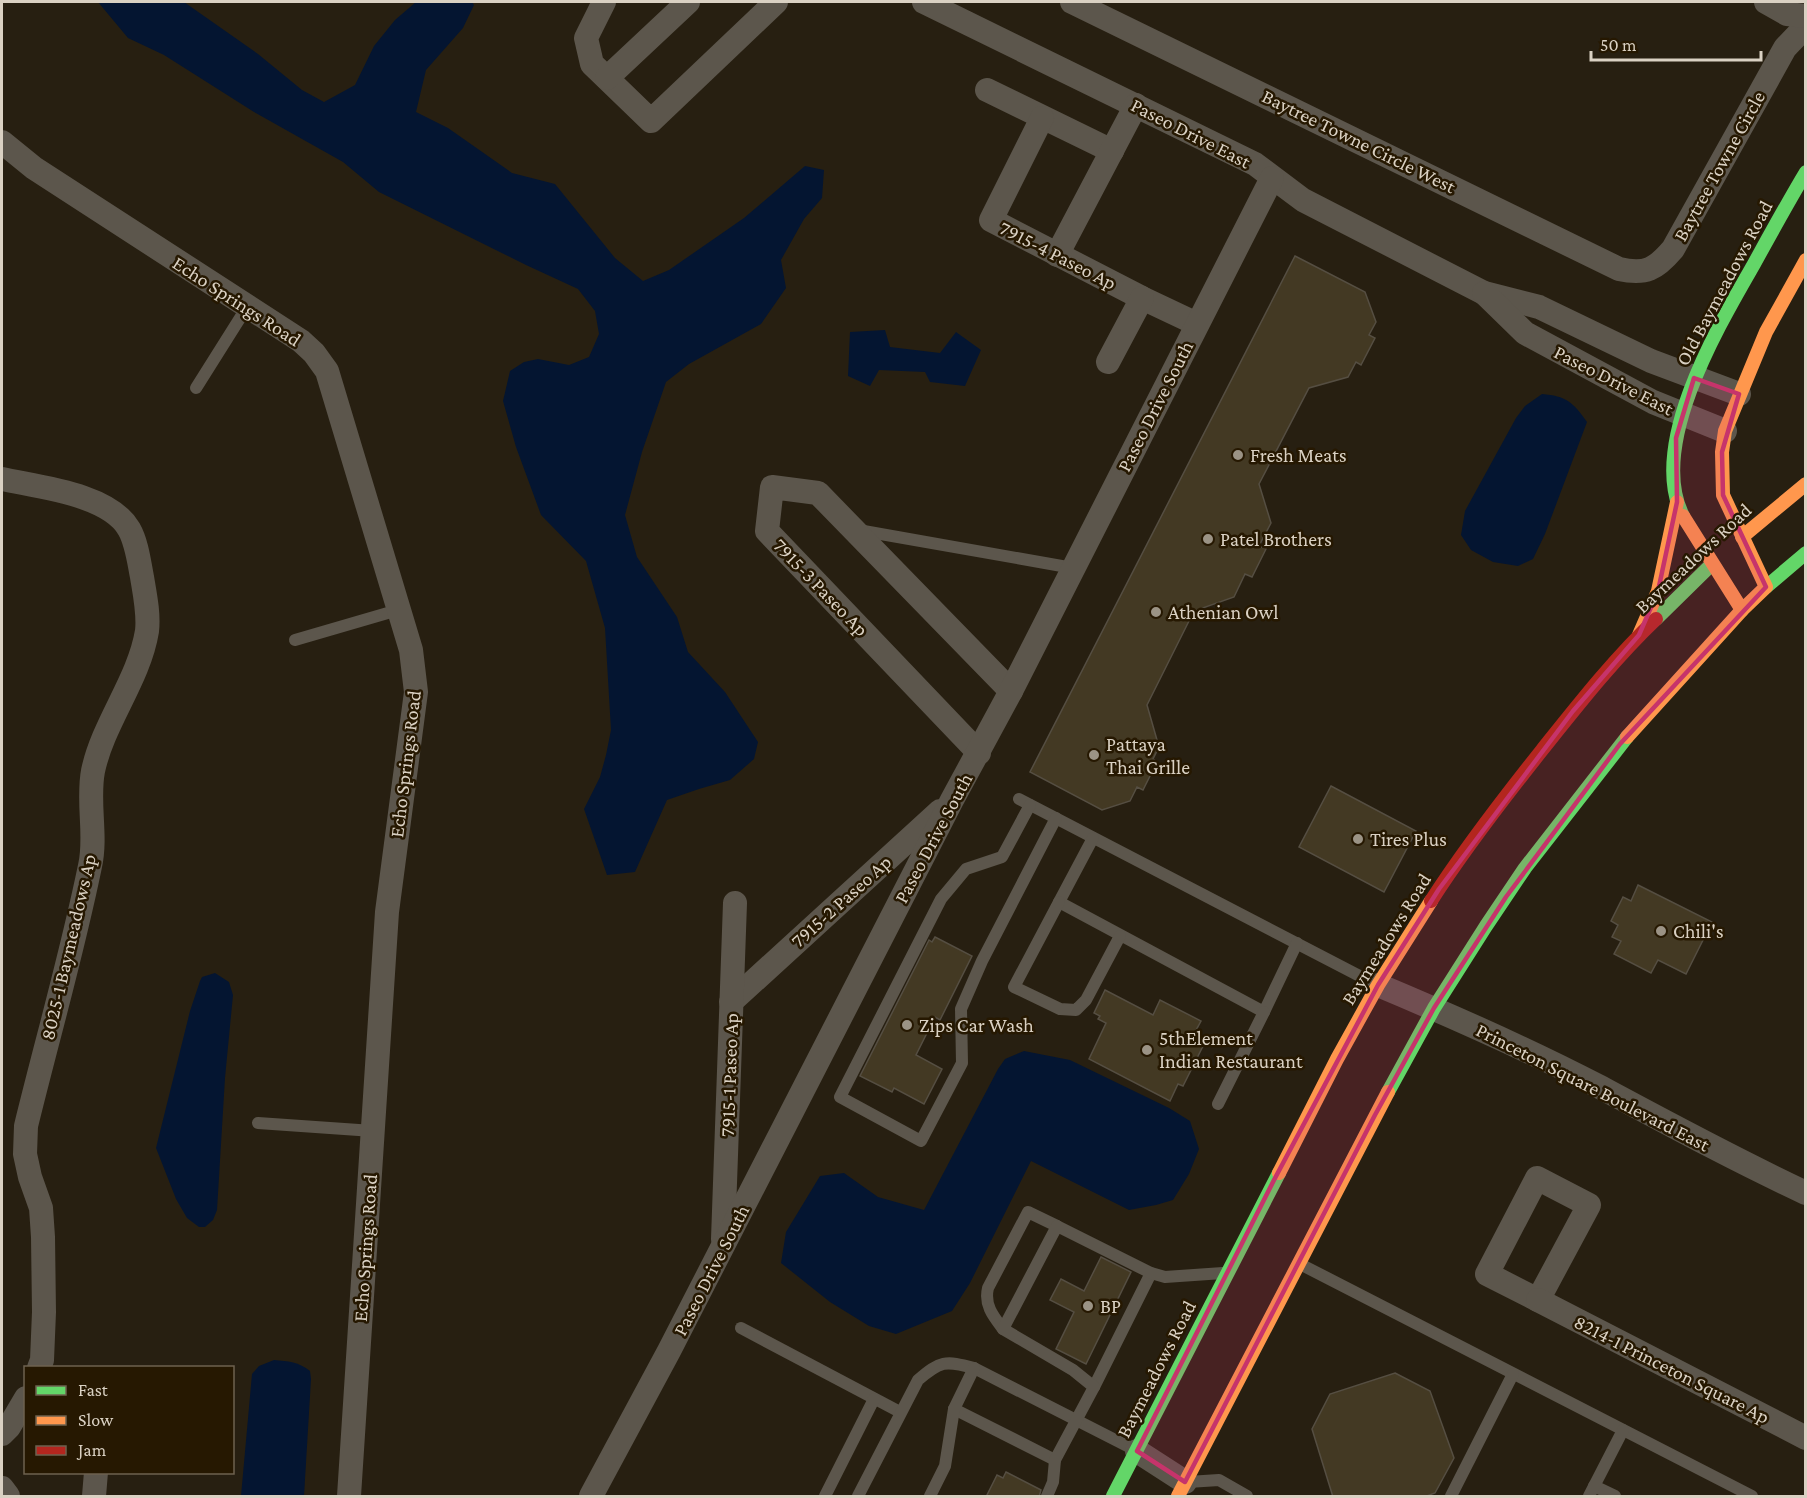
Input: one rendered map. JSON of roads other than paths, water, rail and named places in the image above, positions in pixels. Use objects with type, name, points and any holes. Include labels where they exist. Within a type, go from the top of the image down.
[{"type":"main road","name":"Old Baymeadows Road","points":[[1742,610],[1700,542],[1691,533],[1677,502],[1673,475],[1676,438],[1681,415],[1694,378],[1721,322],[1806,172]]},
{"type":"main road","points":[[1766,587],[1734,544],[1723,495],[1722,452],[1725,431],[1766,332],[1806,260]]},
{"type":"main road","name":"Baymeadows Road","points":[[1113,1497],[1284,1160],[1378,985],[1482,826],[1573,711],[1639,635],[1734,544],[1806,484]]},
{"type":"main road","points":[[1639,635],[1658,591],[1677,502]]},
{"type":"main road","points":[[1185,1492],[1375,1115],[1434,1008],[1525,868],[1620,744],[1701,653],[1766,587],[1806,553]]},
{"type":"street","points":[[604,2],[586,38],[592,64],[651,121],[776,2]]},
{"type":"street","points":[[608,78],[688,2]]},
{"type":"street","name":"Paseo Drive East","points":[[924,2],[1255,164],[1303,200],[1484,293],[1539,307],[1651,361],[1739,394]]},
{"type":"street","name":"Baytree Towne Circle West","points":[[1072,2],[1619,268],[1633,272],[1647,271]]},
{"type":"street","points":[[1766,2],[1787,14],[1806,16]]},
{"type":"street","name":"Baytree Towne Circle","points":[[1647,271],[1662,262],[1673,249],[1785,48],[1806,26]]},
{"type":"street","points":[[987,90],[1112,151]]},
{"type":"street","points":[[1057,255],[1136,105]]},
{"type":"street","name":"7915-4 Paseo Ap","points":[[1042,118],[991,220],[1197,324]]},
{"type":"street","name":"Echo Springs Road","points":[[2,142],[33,168],[302,341],[314,353],[327,371],[411,650],[416,692],[387,912],[349,1497]]},
{"type":"street","name":"Paseo Drive South","points":[[591,1497],[723,1247],[952,800],[1011,691],[1272,178]]},
{"type":"street","name":"Paseo Drive East","points":[[1484,293],[1525,333],[1653,402],[1725,431]]},
{"type":"street","points":[[1108,362],[1142,298]]},
{"type":"street","name":"8025-1 Baymeadows Ap","points":[[2,479],[79,497],[116,513],[129,529],[138,555],[146,604],[147,631],[140,655],[95,762],[91,791],[91,863],[26,1126],[25,1154],[41,1208],[45,1365]]},
{"type":"street","name":"7915-3 Paseo Ap","points":[[978,753],[767,531],[772,487],[818,494],[1011,691]]},
{"type":"street","name":"7915-2 Paseo Ap","points":[[731,1002],[952,800]]},
{"type":"street","name":"7915-1 Paseo Ap","points":[[723,1247],[735,903]]},
{"type":"street","name":"Princeton Square Boulevard East","points":[[1378,985],[1434,1008],[1597,1086],[1676,1129],[1806,1193]]},
{"type":"street","name":"8214-1 Princeton Square Ap","points":[[1538,1300],[1589,1205],[1537,1178],[1487,1274],[1806,1438]]},
{"type":"street","points":[[2,1434],[9,1427],[24,1401]]},
{"type":"street","points":[[1137,1451],[1185,1492]]},
{"type":"street","points":[[94,1497],[96,1474]]},
{"type":"street","points":[[2,1488],[8,1497]]},
{"type":"lane","points":[[196,388],[247,307]]},
{"type":"lane","points":[[854,530],[1073,568]]},
{"type":"lane","points":[[295,640],[398,610]]},
{"type":"lane","points":[[1056,818],[982,961],[961,1009],[962,1063],[921,1141],[840,1097],[941,899],[966,869],[1002,857],[1024,802],[1056,818],[1378,985]]},
{"type":"lane","points":[[1093,838],[1014,987],[1060,1009],[1076,1010],[1086,1000],[1120,936]]},
{"type":"lane","points":[[1059,902],[1264,1012]]},
{"type":"lane","points":[[1218,1104],[1297,943]]},
{"type":"lane","points":[[258,1123],[373,1131]]},
{"type":"lane","points":[[1094,1388],[1073,1370],[1003,1329],[990,1311],[986,1297],[988,1288],[1028,1212],[1151,1273],[1165,1277],[1227,1273]]},
{"type":"lane","points":[[1003,1329],[1057,1226]]},
{"type":"lane","points":[[1299,1263],[1752,1497]]},
{"type":"lane","points":[[1047,1497],[1053,1482],[1055,1460],[1094,1388],[1151,1273]]},
{"type":"lane","points":[[741,1328],[900,1412]]},
{"type":"lane","points":[[858,1497],[918,1380],[933,1367],[951,1362],[974,1368],[1137,1451]]},
{"type":"lane","points":[[930,1497],[945,1466],[954,1409],[974,1368]]},
{"type":"lane","points":[[1451,1497],[1514,1374]]},
{"type":"lane","points":[[825,1497],[874,1399]]},
{"type":"lane","points":[[954,1409],[1055,1460]]},
{"type":"lane","points":[[1615,1497],[1592,1491],[1623,1430]]},
{"type":"lane","points":[[1185,1492],[1220,1480],[1247,1497]]},
{"type":"water","points":[[98,2],[184,2],[258,54],[302,90],[324,102],[355,85],[374,46],[395,20],[416,2],[472,2],[474,5],[463,28],[426,70],[416,112],[448,128],[512,173],[555,184],[615,258],[643,281],[669,270],[744,218],[805,166],[824,170],[822,198],[804,219],[781,260],[786,288],[761,324],[689,364],[666,382],[642,452],[625,515],[637,557],[677,617],[688,652],[725,692],[758,742],[754,759],[730,780],[667,800],[635,872],[607,875],[584,809],[600,777],[611,730],[605,628],[586,561],[541,515],[516,447],[503,401],[510,371],[524,362],[538,359],[569,365],[589,357],[599,334],[595,311],[578,289],[379,192],[343,162],[254,112],[164,55],[128,38]]},
{"type":"water","points":[[885,330],[890,347],[940,353],[956,332],[981,350],[965,386],[930,382],[925,372],[879,370],[870,386],[848,376],[850,332]]},
{"type":"water","points":[[1542,394],[1557,396],[1568,401],[1587,422],[1545,534],[1533,559],[1518,566],[1493,562],[1471,550],[1461,535],[1465,511],[1516,418],[1525,406]]},
{"type":"water","points":[[215,973],[229,982],[233,995],[225,1078],[217,1210],[213,1220],[205,1227],[199,1227],[187,1218],[176,1199],[156,1148],[190,1011],[200,981],[202,977]]},
{"type":"water","points":[[1024,1051],[1070,1060],[1169,1108],[1190,1121],[1199,1149],[1189,1174],[1173,1200],[1129,1210],[1031,1161],[970,1283],[952,1311],[896,1334],[869,1326],[830,1302],[781,1263],[786,1232],[820,1176],[844,1173],[878,1197],[924,1210],[998,1069],[1005,1059]]},
{"type":"water","points":[[274,1360],[293,1362],[310,1371],[304,1496],[241,1496],[252,1374],[259,1366]]},
{"type":"place","name":"Fresh Meats","points":[[1238,455]]},
{"type":"place","name":"Patel Brothers","points":[[1208,539]]},
{"type":"place","name":"Athenian Owl","points":[[1156,612]]},
{"type":"place","name":"Pattaya Thai Grille","points":[[1094,755]]},
{"type":"place","name":"Tires Plus","points":[[1358,839]]},
{"type":"place","name":"Chili's","points":[[1661,931]]},
{"type":"place","name":"Zips Car Wash","points":[[907,1025]]},
{"type":"place","name":"5thElement Indian Restaurant","points":[[1147,1050]]},
{"type":"place","name":"BP","points":[[1088,1306]]}]
